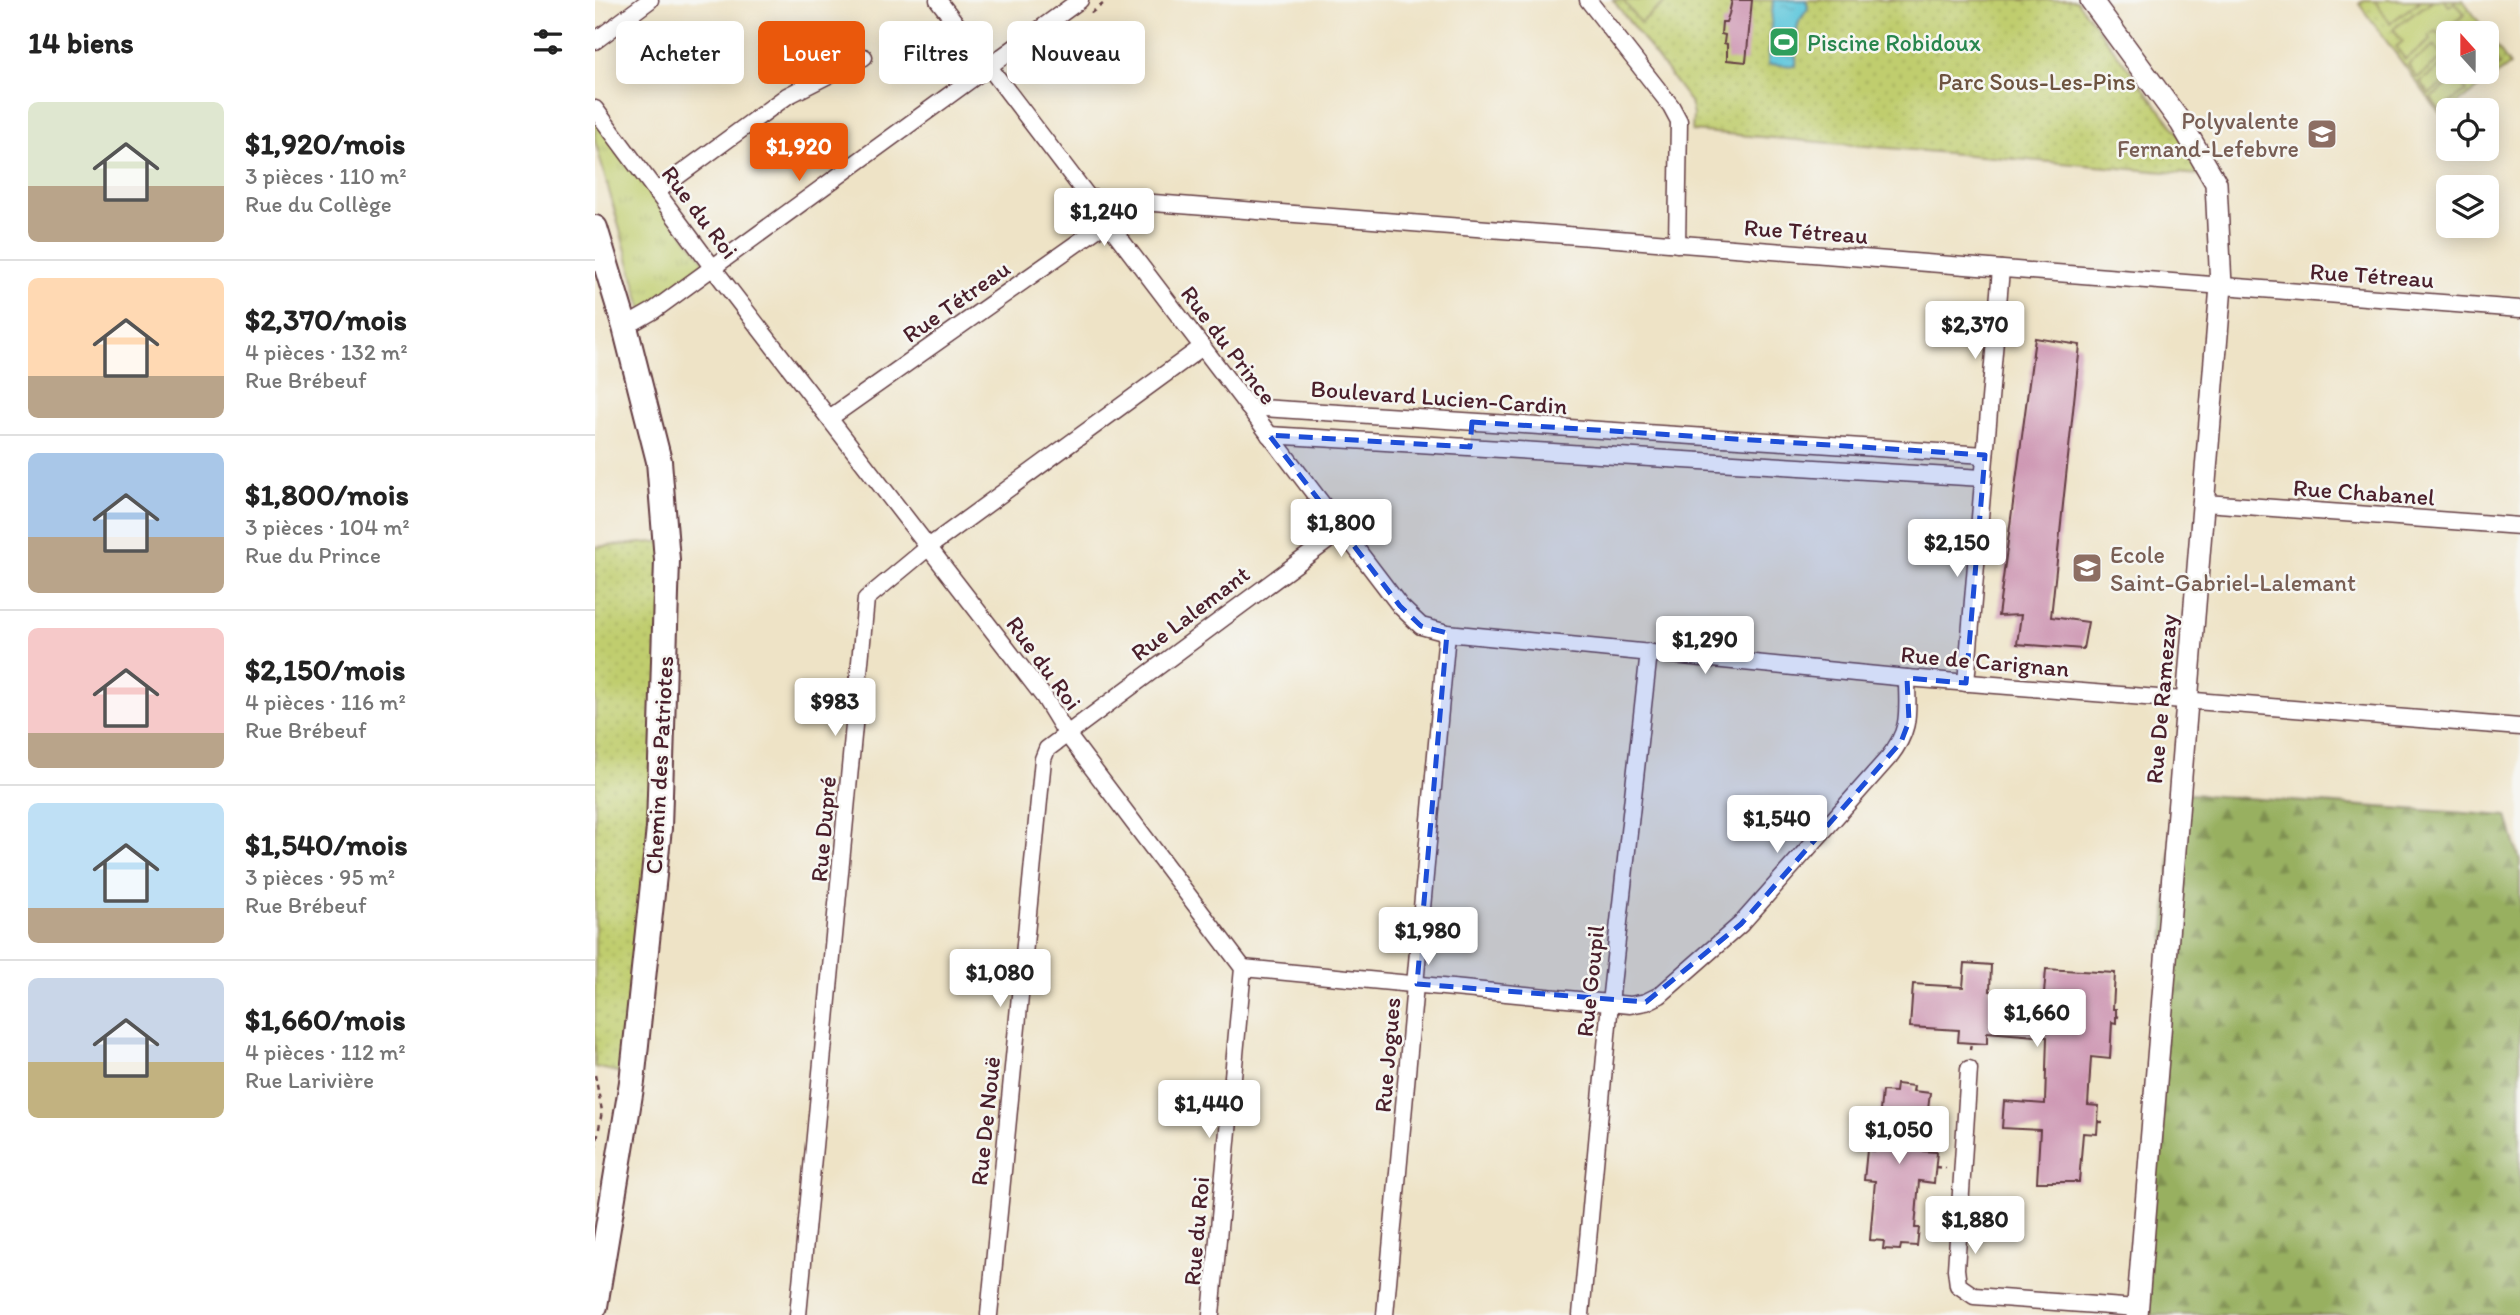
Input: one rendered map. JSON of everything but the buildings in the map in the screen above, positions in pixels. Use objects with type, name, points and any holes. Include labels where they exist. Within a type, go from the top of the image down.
[{"type":"main road","name":"Chemin des Patriotes","points":[[595,228],[625,327],[659,461],[667,529],[660,800],[632,1082],[595,1306]]},
{"type":"street","points":[[595,41],[650,0]]},
{"type":"street","name":"Rue du Prince","points":[[938,0],[954,21]]},
{"type":"street","points":[[993,64],[1080,0]]},
{"type":"street","points":[[1588,0],[1671,106],[1678,121],[1677,244]]},
{"type":"street","name":"Rue De Ramezay","points":[[2091,0],[2181,123],[2216,183],[2221,286],[2137,1312]]},
{"type":"street","name":"Rue du Prince","points":[[993,72],[1400,606],[1421,626],[1447,633]]},
{"type":"street","points":[[656,192],[787,96],[811,84]]},
{"type":"street","points":[[625,327],[653,311],[966,84]]},
{"type":"street","name":"Rue du Roi","points":[[595,109],[713,268],[831,417],[1044,697],[1066,733],[1243,968],[1211,1315]]},
{"type":"street","name":"Rue Tétreau","points":[[1089,198],[2520,309]]},
{"type":"street","name":"Rue Tétreau","points":[[831,417],[1107,222]]},
{"type":"street","points":[[1966,683],[2001,269]]},
{"type":"street","name":"Rue Dupré","points":[[798,1315],[864,610],[870,593],[1202,347]]},
{"type":"street","name":"Boulevard Lucien-Cardin","points":[[1248,407],[1985,455]]},
{"type":"street","points":[[1470,447],[1472,422]]},
{"type":"street","points":[[1624,456],[1626,432]]},
{"type":"street","name":"Boulevard Lucien-Cardin","points":[[1269,435],[1983,478]]},
{"type":"street","points":[[1797,467],[1799,443]]},
{"type":"street","name":"Rue Chabanel","points":[[2205,503],[2520,526]]},
{"type":"street","name":"Rue Lalemant","points":[[1066,733],[1342,530]]},
{"type":"street","name":"Rue de Carignan","points":[[1447,633],[1907,678],[2520,727]]},
{"type":"street","name":"Rue Jogues","points":[[1385,1315],[1447,633]]},
{"type":"street","name":"Rue Goupil","points":[[1581,1315],[1610,1003],[1649,652]]},
{"type":"street","points":[[1243,968],[1610,1003],[1646,1002],[1660,995],[1741,924],[1901,742],[1909,721],[1907,678]]},
{"type":"street","name":"Rue De Nouë","points":[[989,1315],[1043,759],[1047,749],[1066,733]]},
{"type":"street","points":[[1969,1069],[1956,1269],[1958,1285],[1974,1296],[2137,1312]]},
{"type":"path","points":[[1971,1043],[1971,1050]]},
{"type":"path","points":[[595,1075],[602,1111],[595,1152]]},
{"type":"path","points":[[2098,1122],[2106,1122]]},
{"type":"highlighted area","points":[[1472,422],[1985,455],[1966,683],[1907,678],[1909,721],[1901,742],[1741,924],[1646,1002],[1417,984],[1447,633],[1421,626],[1400,606],[1269,435],[1470,447]]},
{"type":"green space","name":"Parc Sous-Les-Pins","points":[[1613,0],[2076,0],[2178,133],[2200,175],[1692,131],[1690,102]]},
{"type":"green space","points":[[1623,0],[1668,0],[1640,23]]},
{"type":"green space","points":[[2364,0],[2463,0],[2478,21],[2436,21],[2436,84],[2484,84],[2464,98],[2436,98],[2436,108],[2359,4]]},
{"type":"green space","points":[[2375,0],[2421,0],[2390,23]]},
{"type":"green space","points":[[2433,0],[2444,0],[2449,6],[2455,2],[2465,14],[2456,21],[2436,21],[2436,31],[2429,36],[2431,40],[2405,59],[2396,47],[2403,41],[2393,29]]},
{"type":"green space","points":[[2434,46],[2436,49],[2436,63],[2417,78],[2408,65]]},
{"type":"green space","points":[[2499,50],[2510,65],[2499,73]]},
{"type":"green space","points":[[2436,70],[2436,84],[2443,84],[2429,94],[2420,82]]},
{"type":"green space","points":[[2449,84],[2461,84],[2466,91],[2456,98],[2436,98],[2436,105],[2431,98]]},
{"type":"green space","points":[[595,117],[709,267],[644,315],[595,141]]},
{"type":"green space","points":[[666,541],[659,828],[626,1074],[595,1067],[595,547]]},
{"type":"green space","points":[[2175,793],[2507,816],[2520,861],[2520,1315],[2137,1315]]},
{"type":"water","name":"Piscine Robidoux","points":[[1773,0],[1806,0],[1808,9],[1797,29],[1796,66],[1768,64]]},
{"type":"place","name":"Piscine Robidoux","points":[[1784,42]]},
{"type":"place","name":"Polyvalente Fernand-Lefebvre","points":[[2322,134]]},
{"type":"place","name":"Ecole Saint-Gabriel-Lalemant","points":[[2087,568]]}]
